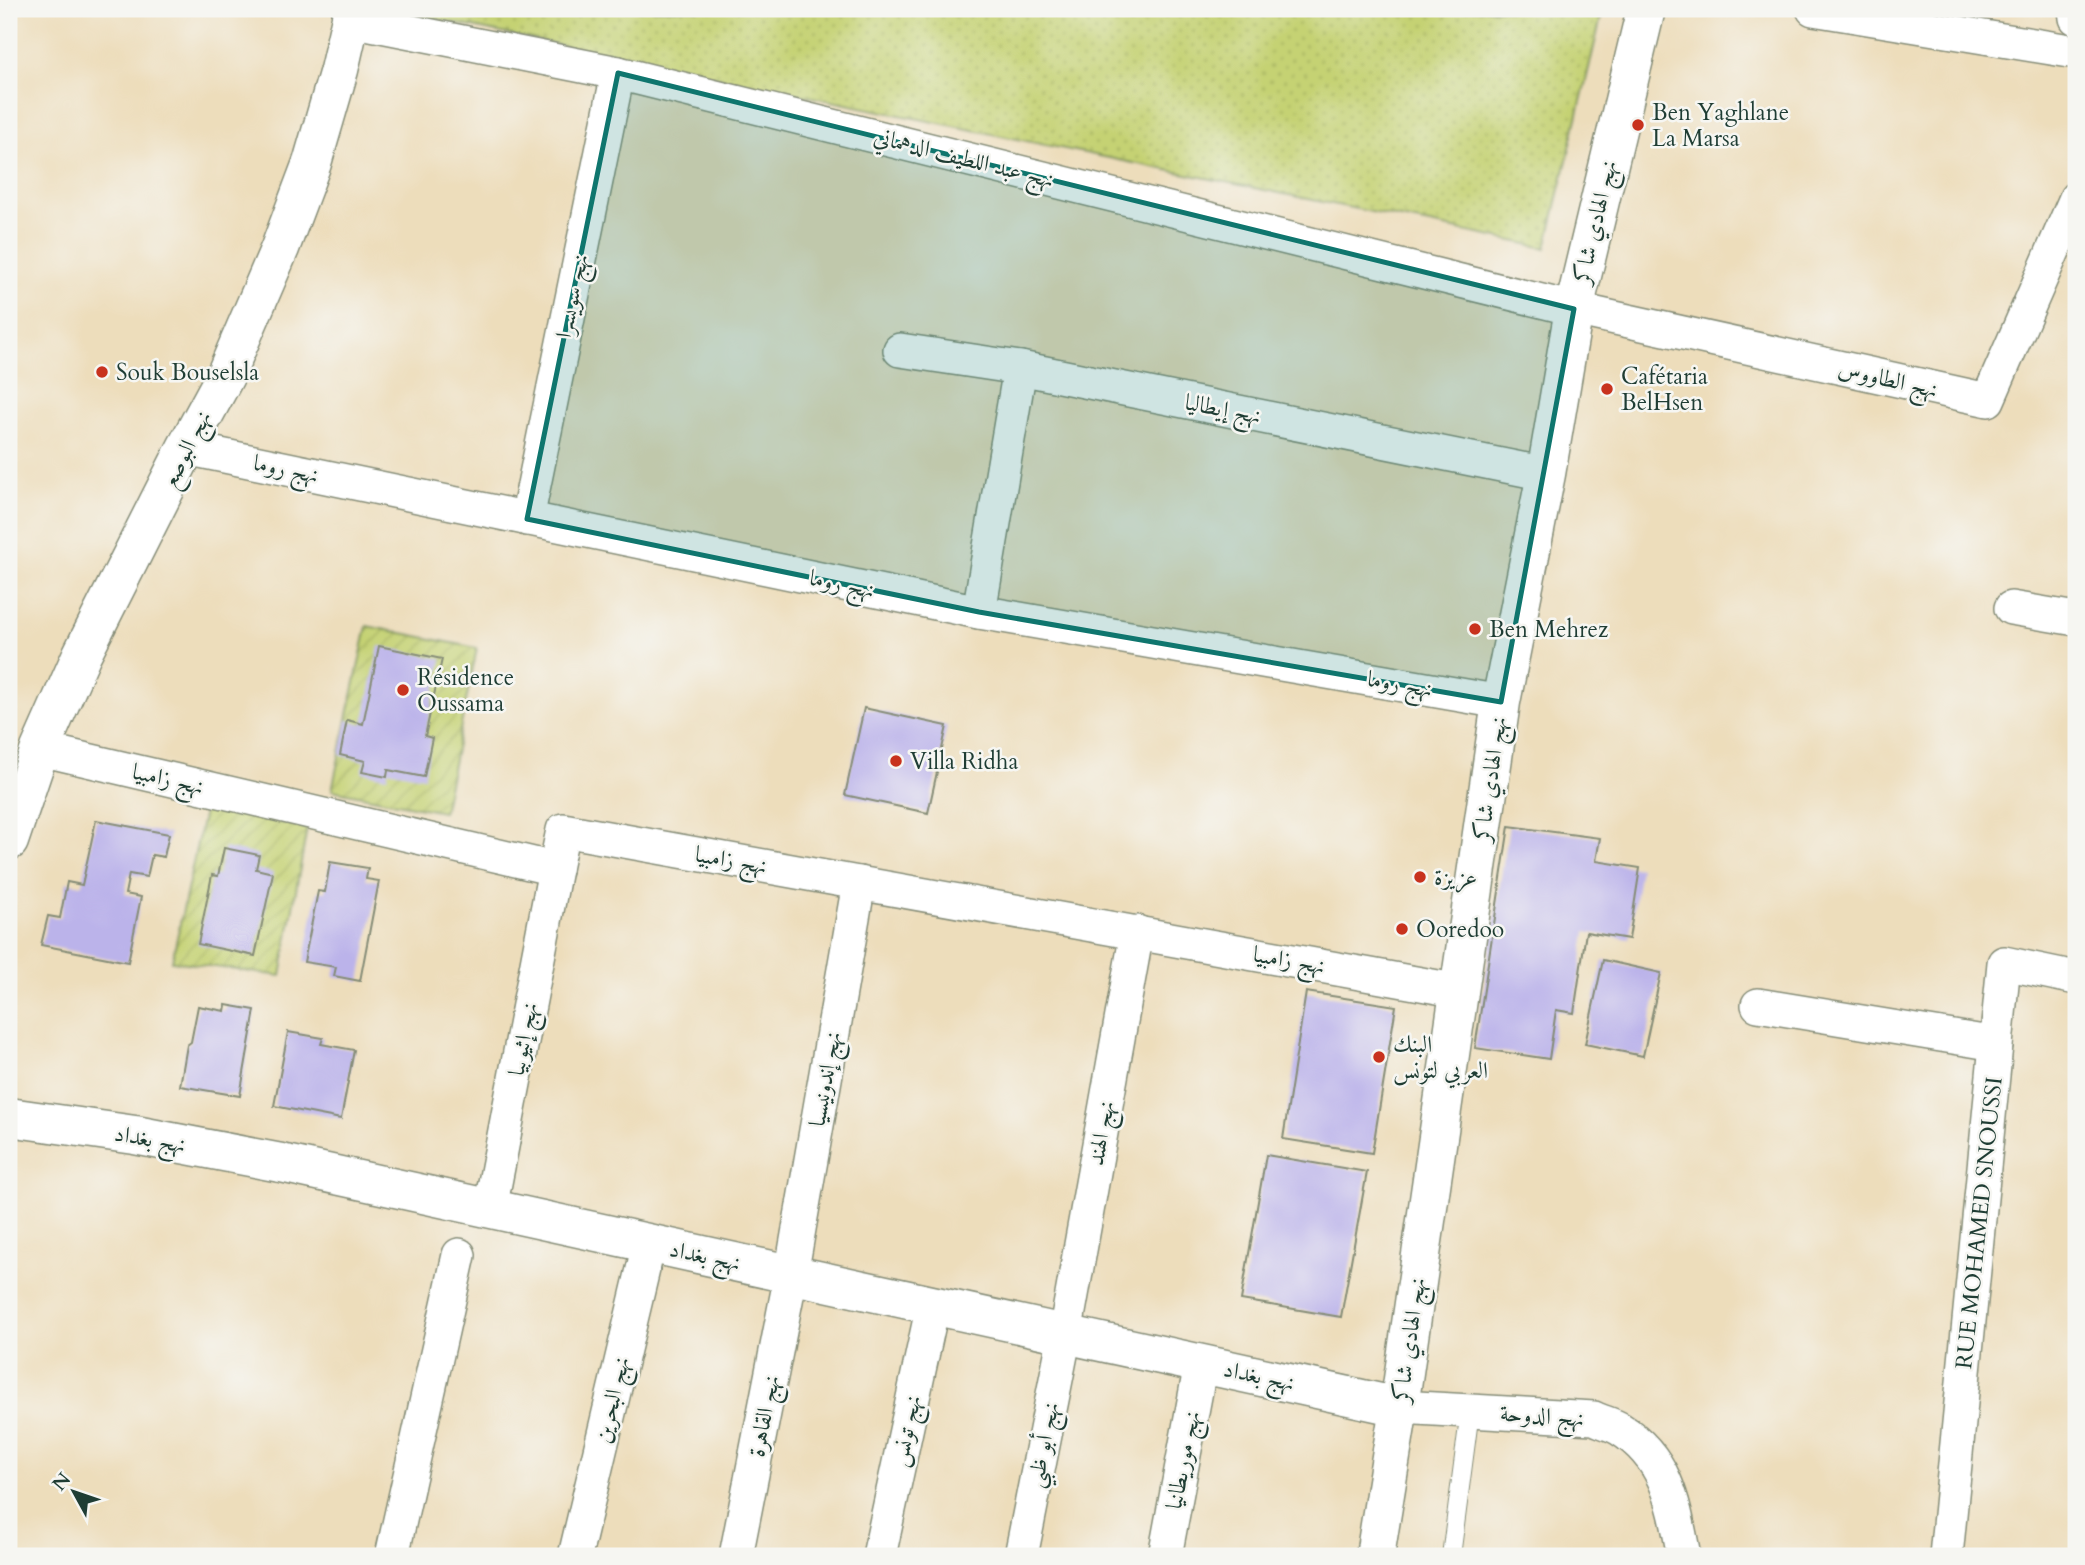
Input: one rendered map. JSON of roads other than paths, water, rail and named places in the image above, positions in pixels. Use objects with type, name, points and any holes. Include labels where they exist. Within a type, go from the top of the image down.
[{"type":"street","name":"نهج الهادي شاكر","points":[[1375,1556],[1501,702],[1546,474],[1574,309],[1646,9]]},
{"type":"street","points":[[1813,9],[2076,52]]},
{"type":"street","points":[[2075,9],[2076,18]]},
{"type":"street","name":"نهج عبد اللطيف الدهماني","points":[[352,14],[618,73],[1574,309]]},
{"type":"street","name":"نهج البوصع","points":[[9,841],[40,749],[82,654],[225,376],[280,248],[312,163],[352,14]]},
{"type":"street","name":"نهج سويسرا","points":[[527,519],[618,73]]},
{"type":"street","name":"نهج الطاووس","points":[[1574,309],[1988,400],[2076,198]]},
{"type":"street","name":"نهج إيطاليا","points":[[900,350],[1020,368],[1546,474]]},
{"type":"street","points":[[979,612],[1020,368]]},
{"type":"street","name":"نهج روما","points":[[186,448],[979,612],[1501,702]]},
{"type":"street","points":[[2011,608],[2076,619]]},
{"type":"street","name":"نهج زامبيا","points":[[40,749],[555,869],[563,830],[1460,991]]},
{"type":"street","name":"نهج إثيوبيا","points":[[490,1209],[555,869]]},
{"type":"street","name":"نهج إندونيسيا","points":[[791,1275],[859,883]]},
{"type":"street","name":"نهج الهند","points":[[1065,1334],[1137,932]]},
{"type":"street","name":"RUE MOHAMED SNOUSSI","points":[[1946,1556],[2004,963],[2076,978]]},
{"type":"street","points":[[1758,1005],[1996,1044]]},
{"type":"street","name":"نهج بغداد","points":[[9,1117],[122,1133],[208,1149],[1399,1407]]},
{"type":"street","name":"نهج البحرين","points":[[575,1556],[649,1244]]},
{"type":"street","points":[[392,1556],[459,1255]]},
{"type":"street","name":"نهج القاهرة","points":[[736,1556],[791,1275]]},
{"type":"street","name":"نهج تونس","points":[[879,1556],[933,1305]]},
{"type":"street","name":"نهج أبو ظبي","points":[[1021,1556],[1065,1334]]},
{"type":"street","name":"نهج موريطانيا","points":[[1165,1556],[1201,1364]]},
{"type":"street","name":"نهج الدوحة","points":[[1399,1407],[1594,1418],[1618,1427],[1638,1442],[1655,1462],[1672,1498],[1684,1556]]},
{"type":"lane","points":[[1451,1556],[1469,1411]]},
{"type":"place","name":"Ben Yaghlane La Marsa","points":[[1638,125]]},
{"type":"place","name":"Souk Bouselsla","points":[[102,372]]},
{"type":"place","name":"Cafétaria BelHsen","points":[[1607,389]]},
{"type":"place","name":"Ben Mehrez","points":[[1475,629]]},
{"type":"place","name":"Résidence Oussama","points":[[403,690]]},
{"type":"place","name":"Villa Ridha","points":[[896,761]]},
{"type":"place","name":"عزيزة","points":[[1420,877]]},
{"type":"place","name":"Ooredoo","points":[[1402,929]]},
{"type":"place","name":"البنك العربي لتونس","points":[[1379,1057]]}]
